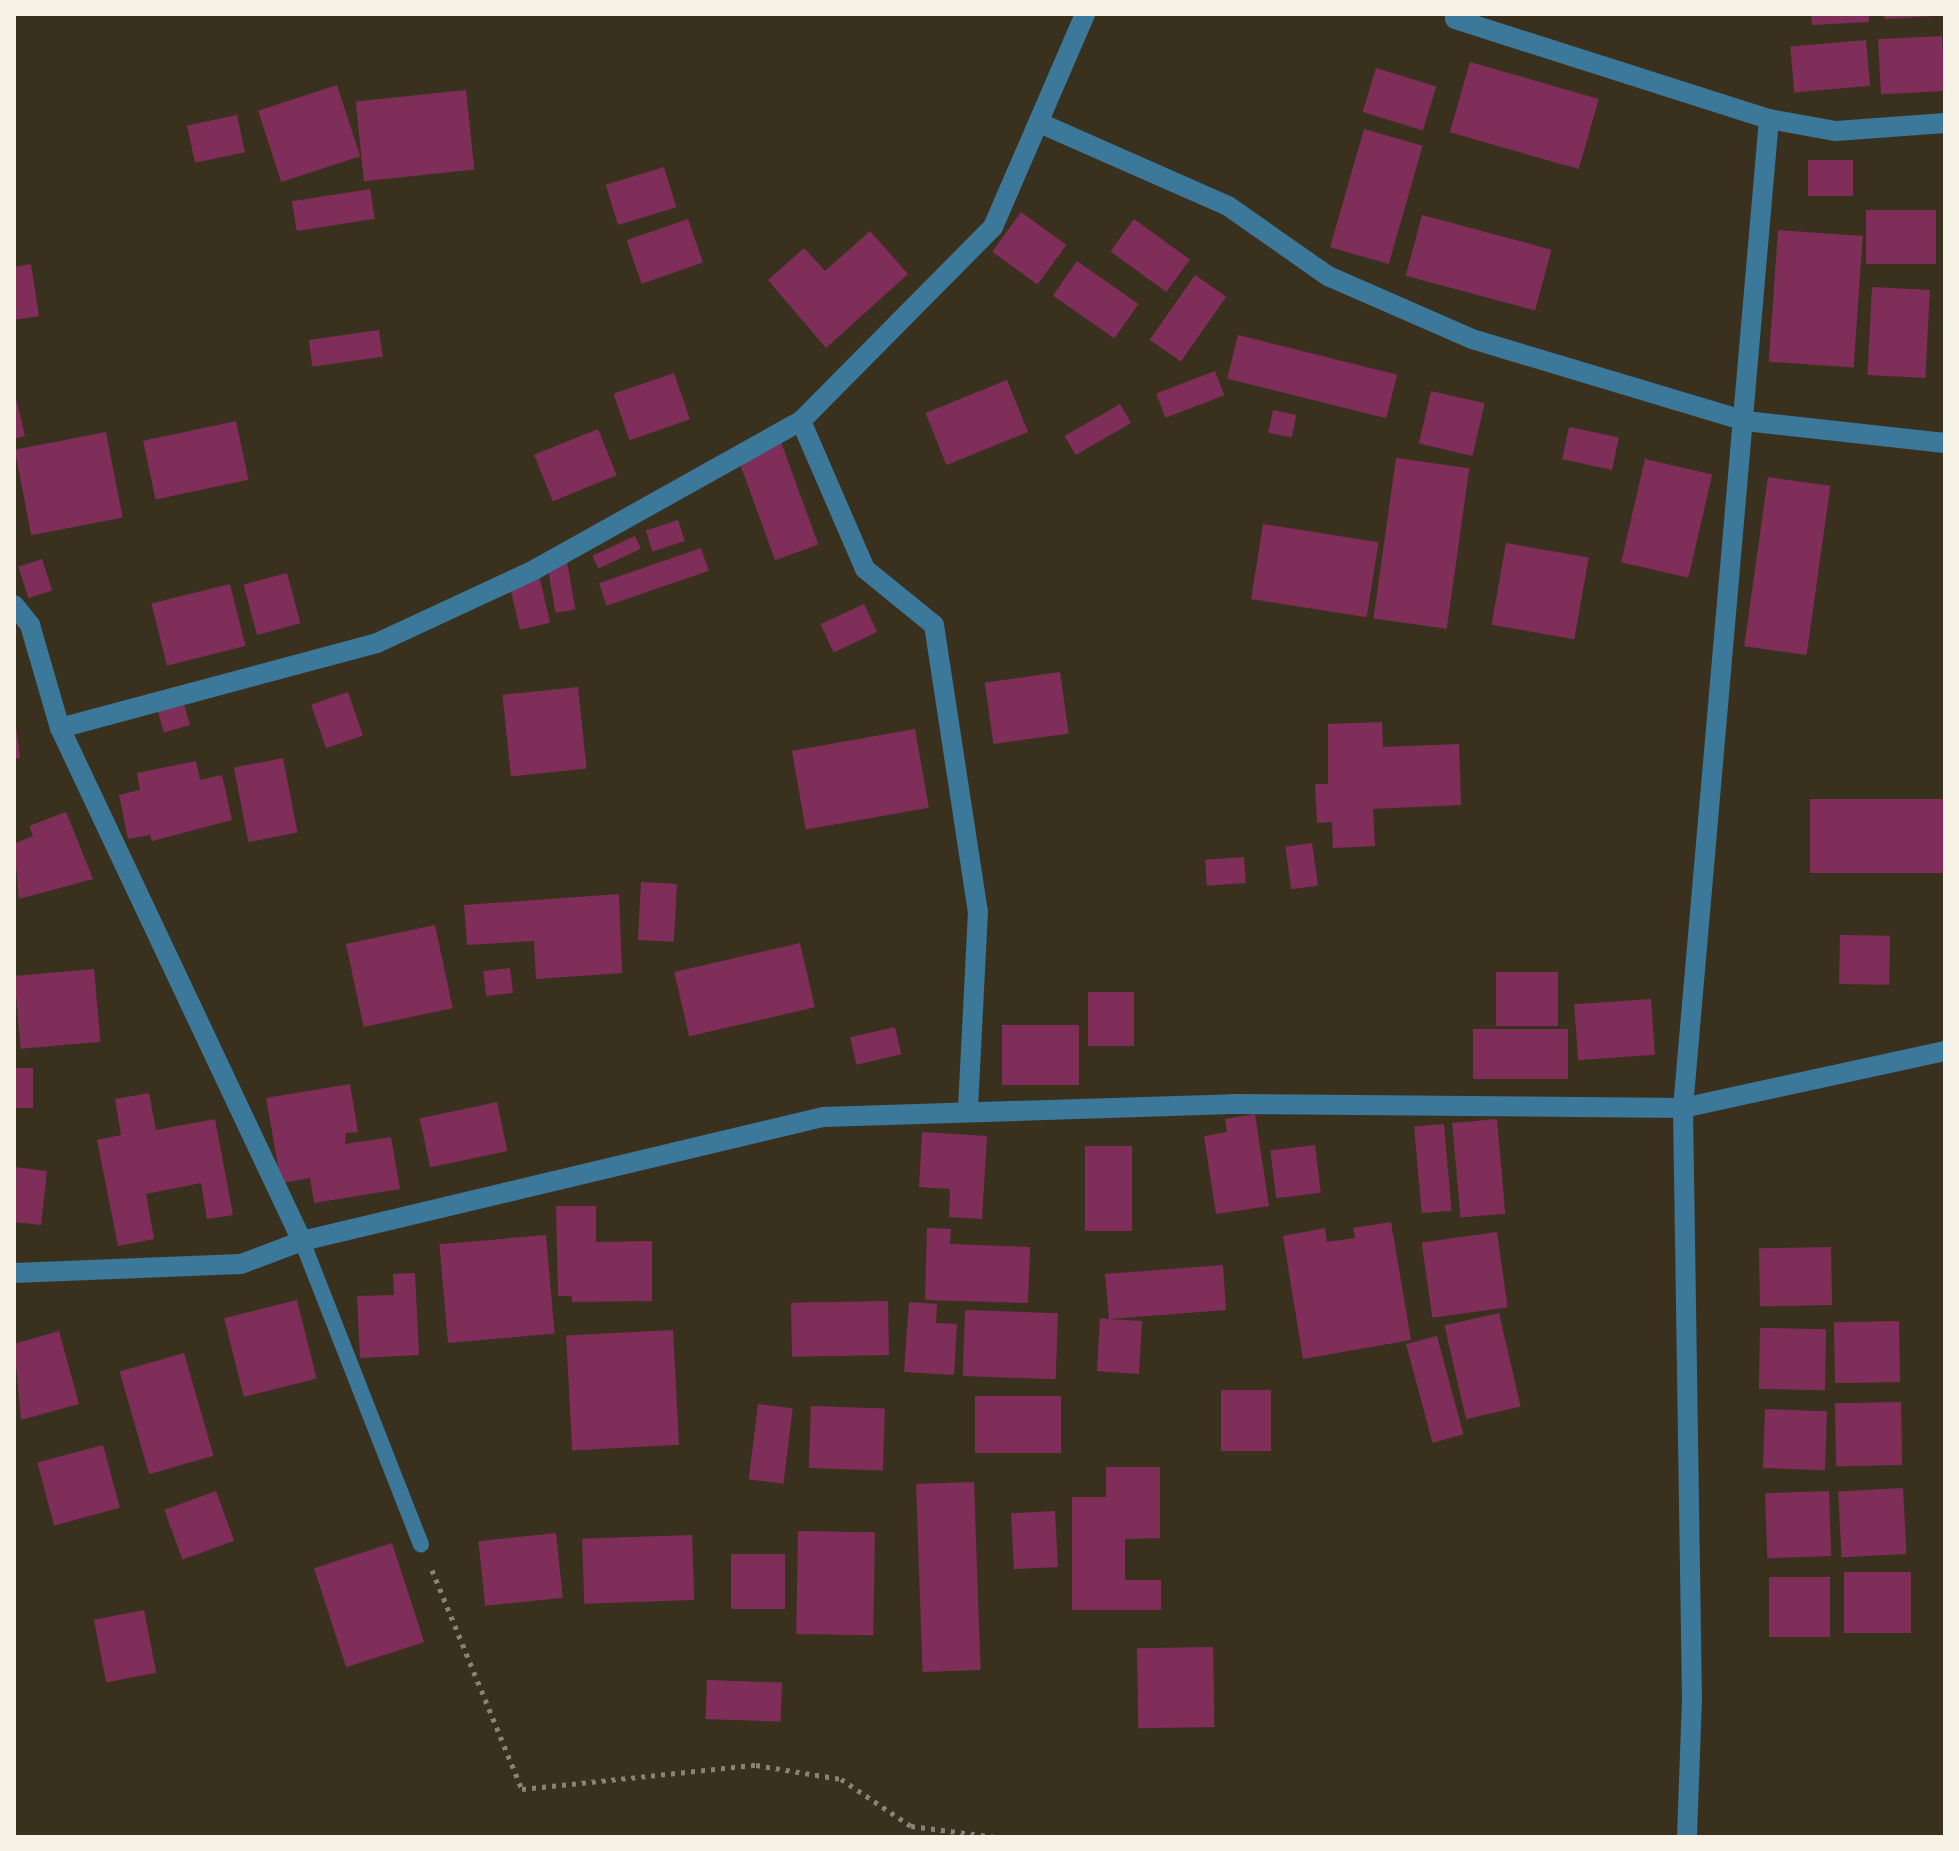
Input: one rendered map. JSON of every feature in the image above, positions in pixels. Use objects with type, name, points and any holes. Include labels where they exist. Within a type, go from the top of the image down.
[{"type":"street","points":[[60,728],[377,643],[534,570],[801,421],[993,227],[1042,124],[1085,14]]},
{"type":"street","points":[[1457,14],[1455,19],[1769,119],[1836,131],[1945,123]]},
{"type":"street","points":[[1687,1837],[1692,1699],[1683,1108],[1769,119]]},
{"type":"street","points":[[1042,124],[1228,206],[1328,276],[1472,339],[1745,421],[1945,443]]},
{"type":"street","points":[[801,421],[865,569],[934,625],[978,911],[968,1108]]},
{"type":"street","points":[[14,605],[30,625],[60,728],[302,1241]]},
{"type":"street","points":[[14,1273],[217,1266],[302,1241],[823,1117],[968,1108],[1683,1108],[1945,1051]]},
{"type":"lane","points":[[302,1241],[421,1545]]},
{"type":"path","points":[[421,1545],[522,1789],[756,1765],[841,1779],[911,1826],[995,1837]]},
{"type":"building","points":[[1811,14],[1869,14],[1869,22],[1812,25]]},
{"type":"building","points":[[1884,14],[1935,14],[1935,16],[1885,19]]},
{"type":"building","points":[[1942,36],[1945,91],[1881,94],[1878,39]]},
{"type":"building","points":[[1866,40],[1870,86],[1794,92],[1790,47]]},
{"type":"building","points":[[1470,62],[1599,99],[1579,169],[1450,132]]},
{"type":"building","points":[[1376,68],[1436,86],[1423,130],[1363,112]]},
{"type":"building","points":[[337,85],[360,156],[281,182],[258,111]]},
{"type":"building","points":[[466,90],[474,170],[364,181],[356,102]]},
{"type":"building","points":[[237,115],[245,152],[195,163],[187,126]]},
{"type":"building","points":[[1364,129],[1423,146],[1389,264],[1330,247]]},
{"type":"building","points":[[1808,160],[1853,160],[1853,196],[1808,196]]},
{"type":"building","points":[[664,167],[676,207],[618,225],[606,185]]},
{"type":"building","points":[[370,189],[375,219],[297,231],[292,201]]},
{"type":"building","points":[[1866,210],[1936,210],[1936,264],[1866,264]]},
{"type":"building","points":[[1021,212],[1066,245],[1038,285],[992,252]]},
{"type":"building","points":[[1422,215],[1551,250],[1535,311],[1406,276]]},
{"type":"building","points":[[688,219],[703,262],[642,284],[627,240]]},
{"type":"building","points":[[1134,219],[1190,260],[1166,292],[1110,251]]},
{"type":"building","points":[[1778,230],[1863,236],[1854,368],[1769,362]]},
{"type":"building","points":[[870,231],[908,274],[826,348],[768,280],[804,248],[825,271]]},
{"type":"building","points":[[1077,261],[1138,304],[1114,338],[1053,295]]},
{"type":"building","points":[[31,264],[39,316],[14,320],[14,267]]},
{"type":"building","points":[[1195,275],[1226,297],[1181,362],[1150,340]]},
{"type":"building","points":[[1872,287],[1930,290],[1925,378],[1867,375]]},
{"type":"building","points":[[379,330],[383,357],[312,367],[309,340]]},
{"type":"building","points":[[1238,335],[1397,375],[1386,418],[1227,379]]},
{"type":"building","points":[[1215,371],[1224,395],[1166,418],[1156,394]]},
{"type":"building","points":[[674,373],[690,419],[629,440],[613,394]]},
{"type":"building","points":[[1007,380],[1028,432],[946,465],[925,413]]},
{"type":"building","points":[[1431,391],[1485,403],[1472,456],[1419,444]]},
{"type":"building","points":[[14,395],[25,436],[14,439]]},
{"type":"building","points":[[1120,404],[1131,423],[1076,455],[1065,436]]},
{"type":"building","points":[[1273,410],[1296,415],[1292,437],[1268,432]]},
{"type":"building","points":[[236,421],[248,480],[156,499],[143,441]]},
{"type":"building","points":[[1569,427],[1619,438],[1612,470],[1562,459]]},
{"type":"building","points":[[598,429],[617,475],[553,501],[534,455]]},
{"type":"building","points":[[106,432],[123,517],[31,535],[15,450]]},
{"type":"building","points":[[781,442],[818,544],[775,560],[738,458]]},
{"type":"building","points":[[1396,458],[1469,468],[1447,629],[1373,618]]},
{"type":"building","points":[[1645,459],[1712,475],[1688,578],[1621,562]]},
{"type":"building","points":[[1768,477],[1830,486],[1807,655],[1744,646]]},
{"type":"building","points":[[678,520],[685,541],[652,551],[646,531]]},
{"type":"building","points":[[1263,524],[1379,542],[1367,617],[1251,599]]},
{"type":"building","points":[[635,536],[641,549],[598,569],[592,556]]},
{"type":"building","points":[[1506,543],[1589,558],[1574,639],[1492,625]]},
{"type":"building","points":[[701,548],[709,571],[607,606],[599,583]]},
{"type":"building","points":[[42,559],[52,590],[28,598],[18,567]]},
{"type":"building","points":[[567,562],[575,609],[556,613],[547,565]]},
{"type":"building","points":[[287,573],[300,623],[257,635],[244,585]]},
{"type":"building","points":[[540,579],[550,623],[520,630],[510,586]]},
{"type":"building","points":[[230,584],[245,646],[167,666],[151,604]]},
{"type":"building","points":[[864,604],[877,632],[834,652],[820,624]]},
{"type":"building","points":[[1060,672],[1069,733],[993,744],[985,683]]},
{"type":"building","points":[[578,687],[587,769],[511,776],[502,695]]},
{"type":"building","points":[[348,692],[363,735],[326,748],[311,705]]},
{"type":"building","points":[[183,701],[190,725],[164,732],[157,708]]},
{"type":"building","points":[[14,712],[20,758],[14,758]]},
{"type":"building","points":[[1382,722],[1383,747],[1459,744],[1461,805],[1373,809],[1375,846],[1333,848],[1332,822],[1317,823],[1315,784],[1328,784],[1328,724]]},
{"type":"building","points":[[915,729],[929,808],[806,829],[792,751]]},
{"type":"building","points":[[283,758],[298,833],[248,842],[234,768]]},
{"type":"building","points":[[196,761],[200,780],[222,775],[232,820],[152,841],[150,835],[128,839],[119,795],[140,790],[137,773]]},
{"type":"building","points":[[1810,799],[1945,799],[1945,873],[1810,873]]},
{"type":"building","points":[[66,812],[93,879],[19,899],[14,844],[33,836],[29,826]]},
{"type":"building","points":[[1312,843],[1318,886],[1291,889],[1285,847]]},
{"type":"building","points":[[1244,857],[1246,883],[1207,886],[1205,860]]},
{"type":"building","points":[[641,882],[677,884],[674,942],[638,940]]},
{"type":"building","points":[[619,894],[622,973],[536,979],[534,941],[467,945],[464,905]]},
{"type":"building","points":[[435,925],[453,1008],[364,1027],[346,944]]},
{"type":"building","points":[[1840,935],[1890,936],[1889,985],[1839,984]]},
{"type":"building","points":[[800,943],[815,1007],[689,1036],[674,972]]},
{"type":"building","points":[[510,968],[513,993],[486,996],[483,971]]},
{"type":"building","points":[[94,969],[100,1042],[21,1049],[14,976]]},
{"type":"building","points":[[1496,972],[1558,972],[1558,1026],[1496,1026]]},
{"type":"building","points":[[1088,992],[1134,992],[1134,1046],[1088,1046]]},
{"type":"building","points":[[1651,999],[1655,1055],[1578,1060],[1574,1004]]},
{"type":"building","points":[[1002,1025],[1079,1025],[1079,1085],[1002,1085]]},
{"type":"building","points":[[895,1027],[901,1054],[856,1065],[850,1037]]},
{"type":"building","points":[[1473,1029],[1568,1029],[1568,1079],[1473,1079]]},
{"type":"building","points":[[14,1068],[33,1068],[33,1108],[14,1108]]},
{"type":"building","points":[[350,1084],[358,1132],[346,1133],[345,1144],[391,1137],[400,1189],[314,1203],[310,1178],[281,1183],[266,1098]]},
{"type":"building","points":[[149,1093],[156,1130],[215,1119],[233,1215],[207,1219],[201,1183],[146,1194],[154,1239],[118,1246],[97,1140],[121,1135],[115,1099]]},
{"type":"building","points":[[497,1102],[507,1151],[430,1167],[420,1118]]},
{"type":"building","points":[[1255,1114],[1269,1206],[1216,1214],[1204,1136],[1227,1132],[1225,1119]]},
{"type":"building","points":[[1497,1119],[1505,1214],[1460,1218],[1452,1123]]},
{"type":"building","points":[[1444,1124],[1452,1211],[1422,1213],[1414,1127]]},
{"type":"building","points":[[922,1132],[987,1136],[982,1219],[949,1217],[950,1189],[919,1187]]},
{"type":"building","points":[[1315,1145],[1321,1193],[1276,1198],[1270,1150]]},
{"type":"building","points":[[1085,1146],[1132,1146],[1132,1231],[1085,1231]]},
{"type":"building","points":[[14,1167],[47,1171],[41,1225],[14,1222]]},
{"type":"building","points":[[556,1206],[596,1206],[596,1242],[652,1241],[652,1301],[572,1302],[572,1296],[558,1296]]},
{"type":"building","points":[[1391,1222],[1411,1340],[1303,1359],[1283,1236],[1325,1228],[1327,1242],[1355,1238],[1353,1228]]},
{"type":"building","points":[[927,1228],[951,1229],[950,1244],[1030,1247],[1028,1303],[925,1300]]},
{"type":"building","points":[[1497,1232],[1508,1307],[1432,1318],[1422,1243]]},
{"type":"building","points":[[546,1235],[555,1334],[448,1343],[439,1244]]},
{"type":"building","points":[[1831,1247],[1832,1305],[1760,1306],[1759,1248]]},
{"type":"building","points":[[1223,1265],[1226,1310],[1109,1319],[1105,1274]]},
{"type":"building","points":[[415,1273],[419,1355],[360,1358],[357,1296],[394,1295],[393,1274]]},
{"type":"building","points":[[297,1300],[317,1379],[244,1397],[224,1318]]},
{"type":"building","points":[[888,1301],[889,1355],[792,1357],[791,1303]]},
{"type":"building","points":[[909,1302],[937,1304],[936,1323],[957,1324],[954,1375],[904,1372]]},
{"type":"building","points":[[965,1310],[1058,1313],[1056,1379],[963,1376]]},
{"type":"building","points":[[1499,1313],[1521,1407],[1466,1419],[1444,1326]]},
{"type":"building","points":[[1100,1318],[1142,1321],[1139,1374],[1097,1371]]},
{"type":"building","points":[[1899,1321],[1900,1382],[1835,1383],[1834,1322]]},
{"type":"building","points":[[1760,1328],[1826,1329],[1825,1390],[1759,1389]]},
{"type":"building","points":[[673,1330],[679,1445],[572,1450],[566,1336]]},
{"type":"building","points":[[59,1331],[79,1404],[21,1420],[14,1344]]},
{"type":"building","points":[[1437,1336],[1463,1435],[1432,1443],[1406,1344]]},
{"type":"building","points":[[184,1353],[213,1456],[149,1474],[120,1371]]},
{"type":"building","points":[[1221,1390],[1271,1390],[1271,1451],[1221,1451]]},
{"type":"building","points":[[975,1396],[1061,1396],[1061,1453],[975,1453]]},
{"type":"building","points":[[1901,1402],[1902,1465],[1836,1466],[1835,1403]]},
{"type":"building","points":[[758,1404],[793,1408],[783,1484],[749,1479]]},
{"type":"building","points":[[811,1406],[885,1409],[883,1471],[809,1468]]},
{"type":"building","points":[[1765,1409],[1827,1411],[1825,1470],[1763,1468]]},
{"type":"building","points":[[103,1445],[120,1508],[54,1525],[37,1463]]},
{"type":"building","points":[[1106,1467],[1160,1467],[1160,1538],[1125,1539],[1125,1580],[1161,1580],[1161,1610],[1072,1610],[1072,1497],[1106,1497]]},
{"type":"building","points":[[974,1482],[981,1670],[923,1672],[916,1484]]},
{"type":"building","points":[[1903,1488],[1906,1554],[1842,1557],[1838,1491]]},
{"type":"building","points":[[216,1491],[234,1541],[182,1560],[164,1510]]},
{"type":"building","points":[[1829,1491],[1831,1556],[1767,1558],[1765,1493]]},
{"type":"building","points":[[1055,1511],[1058,1567],[1014,1569],[1011,1513]]},
{"type":"building","points":[[798,1531],[875,1532],[873,1635],[796,1634]]},
{"type":"building","points":[[556,1533],[563,1598],[485,1606],[478,1541]]},
{"type":"building","points":[[692,1535],[694,1600],[584,1604],[582,1539]]},
{"type":"building","points":[[392,1543],[424,1642],[346,1667],[314,1568]]},
{"type":"building","points":[[731,1554],[785,1554],[785,1609],[731,1609]]},
{"type":"building","points":[[1844,1572],[1911,1572],[1911,1633],[1844,1633]]},
{"type":"building","points":[[1769,1577],[1830,1577],[1830,1637],[1769,1637]]},
{"type":"building","points":[[144,1610],[156,1673],[106,1683],[94,1620]]},
{"type":"building","points":[[1213,1647],[1214,1727],[1138,1728],[1137,1648]]},
{"type":"building","points":[[707,1680],[782,1683],[781,1722],[706,1719]]}]
